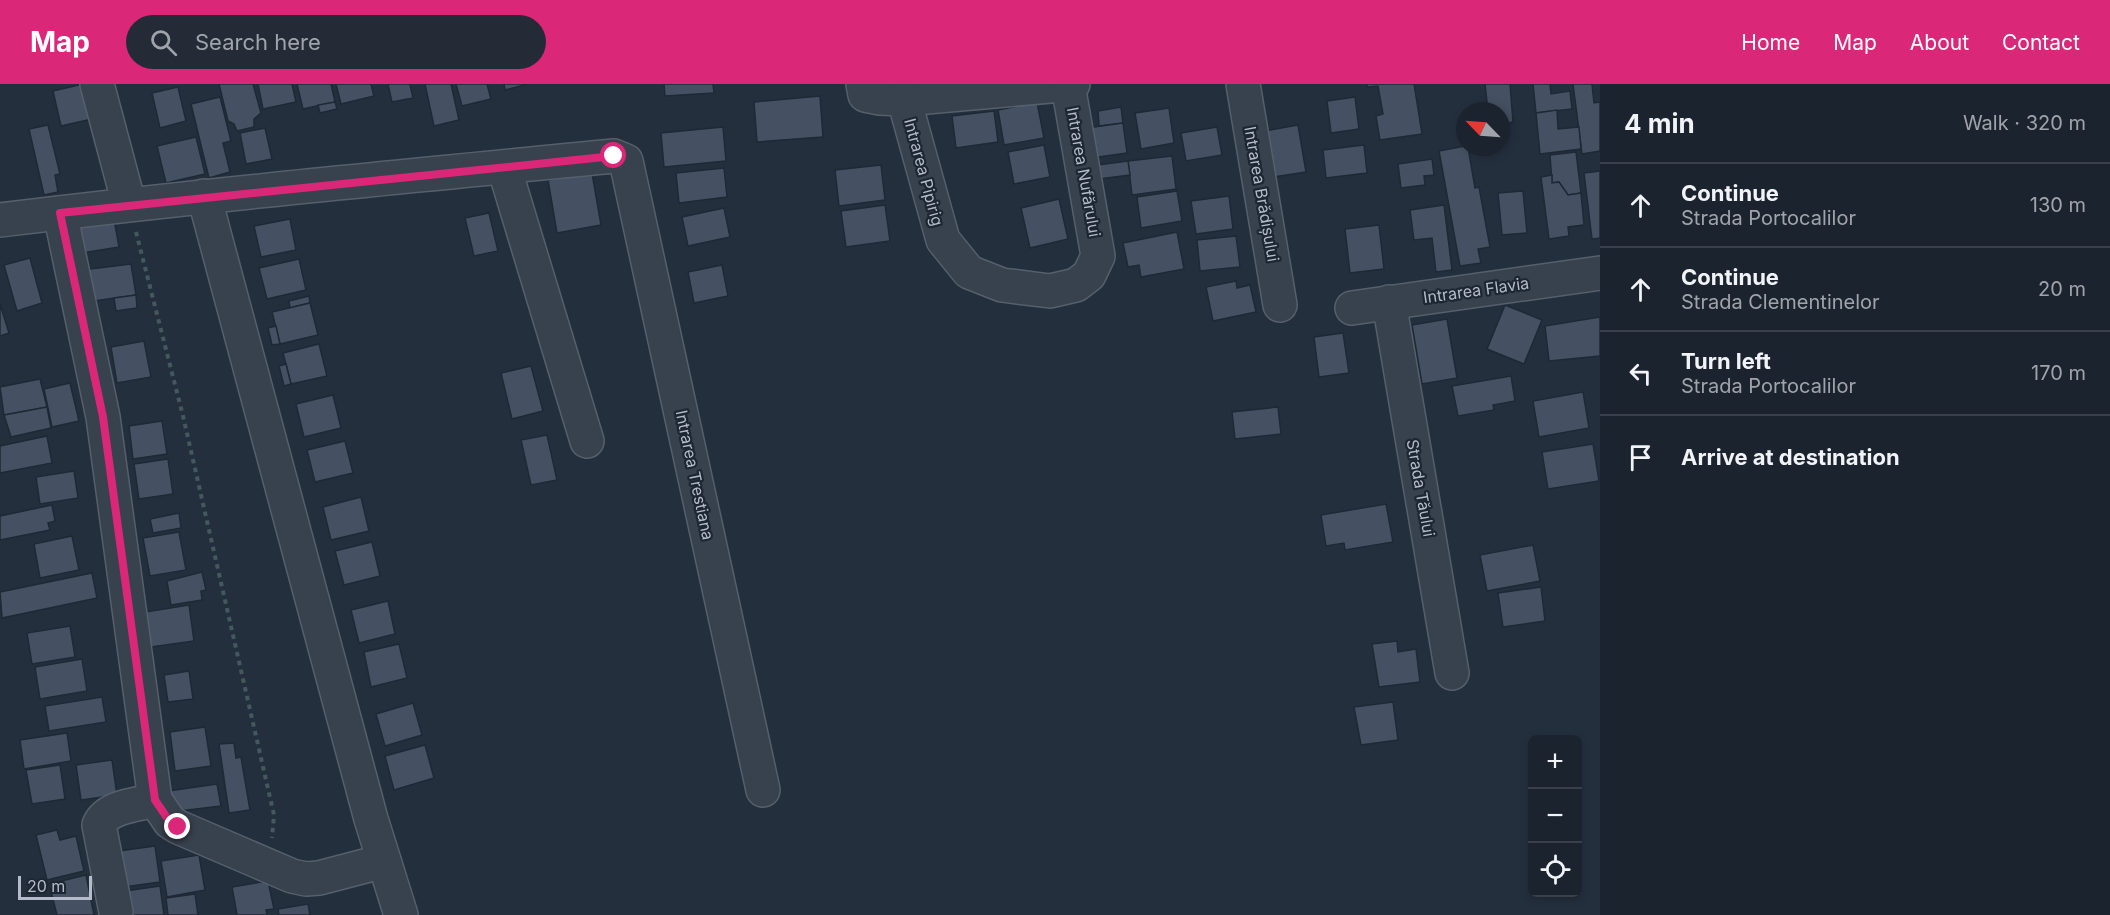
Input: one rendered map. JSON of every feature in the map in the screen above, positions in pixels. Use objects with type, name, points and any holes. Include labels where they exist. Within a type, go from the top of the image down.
[{"type":"street","points":[[97,84],[129,204]]},
{"type":"street","name":"Intrarea Nufărului","points":[[969,272],[1002,285],[1050,291],[1076,285],[1089,275],[1098,256],[1068,84]]},
{"type":"street","points":[[864,89],[904,99],[1073,84]]},
{"type":"street","name":"Intrarea Brădișului","points":[[1243,84],[1280,305]]},
{"type":"street","name":"Intrarea Pipirig","points":[[904,99],[943,240],[969,272]]},
{"type":"street","name":"Intrarea Trestiana","points":[[504,167],[614,156],[626,161],[764,790]]},
{"type":"street","points":[[0,220],[204,196],[504,167],[587,441]]},
{"type":"street","points":[[204,196],[384,861],[401,915]]},
{"type":"street","points":[[60,213],[103,417],[155,800],[170,822],[178,827],[268,866],[306,879],[320,878],[384,861]]},
{"type":"street","name":"Intrarea Flavia","points":[[1352,308],[1600,273]]},
{"type":"street","name":"Strada Tăului","points":[[1389,302],[1452,673]]},
{"type":"street","points":[[116,912],[99,825],[102,817],[110,812],[155,800]]},
{"type":"path","points":[[129,204],[183,416],[274,815],[268,866]]},
{"type":"building","points":[[83,84],[92,119],[61,126],[53,91]]},
{"type":"building","points":[[219,84],[253,84],[261,113],[254,119],[254,127],[237,131],[234,124],[228,121]]},
{"type":"building","points":[[258,84],[292,84],[296,102],[263,109]]},
{"type":"building","points":[[297,84],[331,84],[335,102],[303,109]]},
{"type":"building","points":[[336,84],[371,84],[374,96],[341,104]]},
{"type":"building","points":[[388,84],[410,84],[413,98],[392,102]]},
{"type":"building","points":[[425,84],[451,84],[459,120],[434,126]]},
{"type":"building","points":[[456,84],[487,84],[491,99],[462,106]]},
{"type":"building","points":[[504,84],[528,84],[505,90]]},
{"type":"building","points":[[664,84],[713,84],[714,93],[665,96]]},
{"type":"building","points":[[1367,84],[1414,84],[1422,134],[1380,140],[1376,116],[1383,114],[1378,86],[1367,87]]},
{"type":"building","points":[[1485,84],[1510,84],[1513,122],[1510,122],[1510,102],[1487,102]]},
{"type":"building","points":[[1533,84],[1550,84],[1551,94],[1570,91],[1572,109],[1536,113]]},
{"type":"building","points":[[1573,84],[1592,84],[1594,103],[1600,102],[1600,151],[1582,154]]},
{"type":"building","points":[[178,87],[186,121],[160,128],[152,93]]},
{"type":"building","points":[[820,96],[823,137],[757,142],[754,102]]},
{"type":"building","points":[[220,97],[231,141],[223,143],[230,172],[209,178],[191,104]]},
{"type":"building","points":[[1355,97],[1359,129],[1331,133],[1327,101]]},
{"type":"building","points":[[335,102],[337,109],[320,113],[318,105]]},
{"type":"building","points":[[1037,102],[1044,138],[1004,145],[998,110]]},
{"type":"building","points":[[1121,107],[1123,123],[1099,126],[1098,111]]},
{"type":"building","points":[[1169,108],[1174,143],[1141,149],[1135,113]]},
{"type":"building","points":[[1557,110],[1558,129],[1579,127],[1581,149],[1540,154],[1536,113]]},
{"type":"building","points":[[994,111],[998,142],[956,148],[952,116]]},
{"type":"building","points":[[1123,123],[1127,153],[1091,158],[1087,128]]},
{"type":"building","points":[[48,125],[60,174],[55,175],[58,192],[44,195],[29,129]]},
{"type":"building","points":[[1298,125],[1306,172],[1266,178],[1259,132]]},
{"type":"building","points":[[723,127],[726,161],[664,167],[661,133]]},
{"type":"building","points":[[1217,127],[1222,155],[1186,161],[1181,133]]},
{"type":"building","points":[[265,128],[272,159],[246,164],[240,133]]},
{"type":"building","points":[[196,137],[205,174],[166,183],[157,146]]},
{"type":"building","points":[[1044,145],[1050,177],[1014,184],[1008,152]]},
{"type":"building","points":[[1364,145],[1367,173],[1326,178],[1323,150]]},
{"type":"building","points":[[1456,148],[1456,156],[1470,156],[1475,188],[1479,187],[1490,247],[1478,249],[1481,263],[1460,266],[1439,151]]},
{"type":"building","points":[[1576,152],[1581,193],[1568,195],[1559,182],[1552,183],[1550,155]]},
{"type":"building","points":[[1172,156],[1176,189],[1132,195],[1128,161]]},
{"type":"building","points":[[1432,159],[1434,175],[1424,176],[1425,185],[1401,188],[1398,164]]},
{"type":"building","points":[[1128,161],[1130,175],[1091,180],[1090,166]]},
{"type":"building","points":[[881,165],[885,200],[839,206],[835,170]]},
{"type":"building","points":[[724,168],[727,197],[679,203],[676,173]]},
{"type":"building","points":[[1600,171],[1600,238],[1592,239],[1584,173]]},
{"type":"building","points":[[592,173],[601,225],[557,233],[548,180]]},
{"type":"building","points":[[1552,175],[1552,183],[1559,182],[1568,195],[1581,193],[1584,225],[1568,227],[1569,236],[1549,239],[1541,177]]},
{"type":"building","points":[[1177,191],[1182,221],[1141,228],[1137,197]]},
{"type":"building","points":[[1523,191],[1527,233],[1502,235],[1498,193]]},
{"type":"building","points":[[1229,196],[1233,229],[1196,234],[1191,201]]},
{"type":"building","points":[[1059,199],[1068,239],[1030,248],[1021,208]]},
{"type":"building","points":[[885,205],[890,241],[846,247],[841,211]]},
{"type":"building","points":[[1444,205],[1452,270],[1436,272],[1432,238],[1414,240],[1410,210]]},
{"type":"building","points":[[724,208],[730,237],[688,246],[682,217]]},
{"type":"building","points":[[489,213],[498,251],[474,256],[465,218]]},
{"type":"building","points":[[114,219],[119,247],[82,253],[77,225]]},
{"type":"building","points":[[290,219],[296,250],[261,257],[254,226]]},
{"type":"building","points":[[1379,225],[1384,269],[1350,273],[1345,229]]},
{"type":"building","points":[[1177,232],[1184,269],[1141,277],[1139,265],[1128,267],[1123,243]]},
{"type":"building","points":[[1236,236],[1240,267],[1200,271],[1197,240]]},
{"type":"building","points":[[30,258],[42,303],[17,311],[4,265]]},
{"type":"building","points":[[299,259],[306,290],[267,299],[259,268]]},
{"type":"building","points":[[131,264],[136,295],[87,302],[82,270]]},
{"type":"building","points":[[722,265],[728,296],[694,303],[688,272]]},
{"type":"building","points":[[1236,281],[1237,288],[1250,285],[1256,312],[1213,321],[1206,287]]},
{"type":"building","points":[[136,295],[137,308],[116,311],[114,298]]},
{"type":"building","points":[[309,296],[310,303],[290,308],[289,301]]},
{"type":"building","points":[[310,303],[318,335],[280,344],[272,312]]},
{"type":"building","points":[[0,304],[9,333],[0,336]]},
{"type":"building","points":[[1505,305],[1542,320],[1524,364],[1487,349]]},
{"type":"building","points":[[1600,317],[1600,356],[1549,361],[1545,326]]},
{"type":"building","points":[[1447,319],[1457,378],[1422,384],[1412,325]]},
{"type":"building","points":[[276,326],[280,344],[272,345],[268,328]]},
{"type":"building","points":[[1343,333],[1349,373],[1319,377],[1314,337]]},
{"type":"building","points":[[144,341],[151,377],[117,383],[111,347]]},
{"type":"building","points":[[319,344],[327,376],[291,384],[283,353]]},
{"type":"building","points":[[286,364],[291,384],[284,386],[279,366]]},
{"type":"building","points":[[531,366],[543,411],[512,419],[501,373]]},
{"type":"building","points":[[1511,376],[1515,401],[1493,405],[1494,410],[1458,416],[1452,386]]},
{"type":"building","points":[[40,379],[47,407],[4,415],[0,387]]},
{"type":"building","points":[[70,383],[79,421],[52,427],[44,389]]},
{"type":"building","points":[[1583,392],[1589,428],[1539,437],[1533,401]]},
{"type":"building","points":[[333,395],[341,428],[304,437],[296,404]]},
{"type":"building","points":[[47,407],[51,428],[11,437],[4,415]]},
{"type":"building","points":[[1278,407],[1281,434],[1235,439],[1232,412]]},
{"type":"building","points":[[162,421],[167,454],[133,459],[129,426]]},
{"type":"building","points":[[547,435],[557,480],[531,485],[521,440]]},
{"type":"building","points":[[47,436],[52,463],[0,473],[0,446]]},
{"type":"building","points":[[345,441],[353,473],[315,482],[307,450]]},
{"type":"building","points":[[1593,444],[1599,481],[1548,489],[1542,452]]},
{"type":"building","points":[[168,459],[173,494],[139,499],[134,464]]},
{"type":"building","points":[[74,471],[78,498],[40,504],[36,477]]},
{"type":"building","points":[[361,497],[369,531],[331,540],[323,507]]},
{"type":"building","points":[[1386,504],[1393,542],[1345,550],[1344,543],[1326,546],[1321,515]]},
{"type":"building","points":[[52,505],[55,521],[48,523],[50,530],[0,540],[0,516]]},
{"type":"building","points":[[179,513],[181,528],[153,533],[150,519]]},
{"type":"building","points":[[179,532],[186,570],[150,576],[143,538]]},
{"type":"building","points":[[72,536],[79,570],[40,578],[34,544]]},
{"type":"building","points":[[372,542],[380,576],[344,585],[335,551]]},
{"type":"building","points":[[1533,545],[1540,581],[1487,591],[1480,555]]},
{"type":"building","points":[[202,572],[206,590],[201,591],[202,600],[171,605],[167,581]]},
{"type":"building","points":[[92,573],[97,598],[2,618],[0,592]]},
{"type":"building","points":[[1541,587],[1545,621],[1503,627],[1498,593]]},
{"type":"building","points":[[388,601],[395,634],[359,643],[351,610]]},
{"type":"building","points":[[189,605],[194,641],[144,648],[139,613]]},
{"type":"building","points":[[70,626],[75,657],[32,664],[27,633]]},
{"type":"building","points":[[1397,641],[1398,652],[1416,649],[1420,682],[1379,687],[1372,644]]},
{"type":"building","points":[[399,644],[407,678],[371,687],[364,652]]},
{"type":"building","points":[[82,659],[87,691],[40,699],[35,667]]},
{"type":"building","points":[[189,671],[193,699],[168,702],[164,675]]},
{"type":"building","points":[[102,697],[106,722],[49,731],[45,706]]},
{"type":"building","points":[[1393,702],[1398,740],[1361,745],[1354,707]]},
{"type":"building","points":[[413,703],[422,735],[385,746],[376,714]]},
{"type":"building","points":[[205,727],[211,766],[175,771],[170,732]]},
{"type":"building","points":[[67,733],[71,761],[24,769],[20,740]]},
{"type":"building","points":[[234,743],[236,758],[241,757],[250,810],[229,813],[219,744]]},
{"type":"building","points":[[425,745],[434,778],[394,790],[385,756]]},
{"type":"building","points":[[112,760],[117,795],[81,800],[76,765]]},
{"type":"building","points":[[60,765],[65,799],[32,804],[26,770]]},
{"type":"building","points":[[217,784],[221,806],[171,812],[168,791]]},
{"type":"building","points":[[57,830],[60,840],[76,836],[84,871],[47,880],[36,835]]},
{"type":"building","points":[[155,846],[160,882],[124,887],[119,851]]},
{"type":"building","points":[[199,855],[205,890],[167,897],[161,861]]},
{"type":"building","points":[[86,875],[94,915],[57,915],[49,884]]},
{"type":"building","points":[[268,881],[274,909],[266,910],[267,915],[237,915],[232,887]]},
{"type":"building","points":[[160,886],[164,915],[128,915],[125,891]]},
{"type":"building","points":[[195,894],[198,915],[168,915],[166,898]]},
{"type":"building","points":[[308,904],[310,915],[279,915],[278,909]]},
{"type":"route","points":[[178,827],[162,813],[155,800],[103,417],[60,213],[204,196],[614,156]]}]
